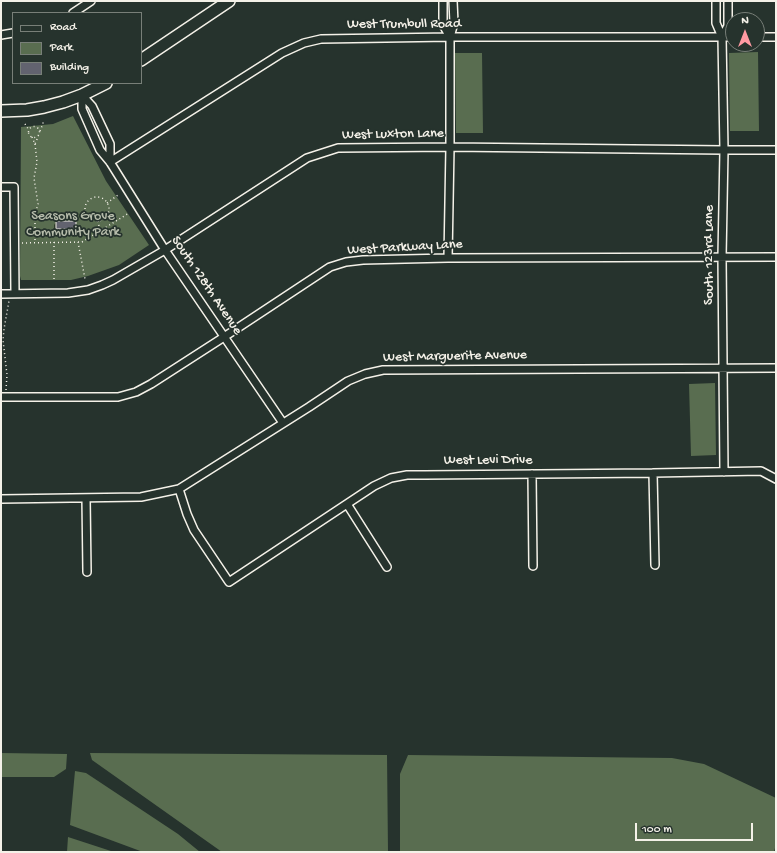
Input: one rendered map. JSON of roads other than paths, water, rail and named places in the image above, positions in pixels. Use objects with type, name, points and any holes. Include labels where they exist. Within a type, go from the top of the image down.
[{"type":"street","points":[[74,12],[91,1]]},
{"type":"street","points":[[142,59],[229,1]]},
{"type":"street","points":[[443,1],[443,25],[450,38]]},
{"type":"street","points":[[448,258],[450,38],[454,23],[453,1]]},
{"type":"street","name":"South 123rd Lane","points":[[716,1],[716,23],[722,37],[724,150],[722,257],[724,472]]},
{"type":"street","name":"South 123rd Lane","points":[[722,37],[728,26],[728,1]]},
{"type":"street","points":[[1,35],[12,33]]},
{"type":"street","name":"West Trumbull Road","points":[[110,162],[282,53],[304,43],[321,39],[722,37]]},
{"type":"street","points":[[765,37],[776,37]]},
{"type":"street","points":[[1,111],[27,110],[44,107],[82,95],[104,84]]},
{"type":"street","name":"South 128th Avenue","points":[[82,95],[92,106],[110,144],[110,162]]},
{"type":"street","name":"South 128th Avenue","points":[[82,95],[82,109],[100,150],[110,162],[165,250],[282,423]]},
{"type":"street","name":"West Luxton Lane","points":[[2,294],[68,293],[88,290],[113,280],[165,250],[308,158],[338,148],[450,147],[776,150]]},
{"type":"street","points":[[1,187],[14,187],[14,294]]},
{"type":"street","name":"West Parkway Lane","points":[[4,397],[118,397],[136,392],[224,337],[330,267],[346,262],[363,260],[448,258],[776,257]]},
{"type":"street","name":"West Marguerite Avenue","points":[[1,498],[141,497],[179,488],[348,380],[383,370],[776,368]]},
{"type":"street","name":"West Levi Drive","points":[[179,488],[187,514],[194,530],[229,582],[374,486],[391,478],[408,476],[761,471],[776,479]]},
{"type":"street","points":[[653,473],[655,565]]},
{"type":"street","points":[[532,474],[533,566]]},
{"type":"street","points":[[86,498],[87,572]]},
{"type":"street","points":[[347,504],[387,567]]},
{"type":"park label","name":"Seasons Grove Community Park","points":[[73,226]]}]
